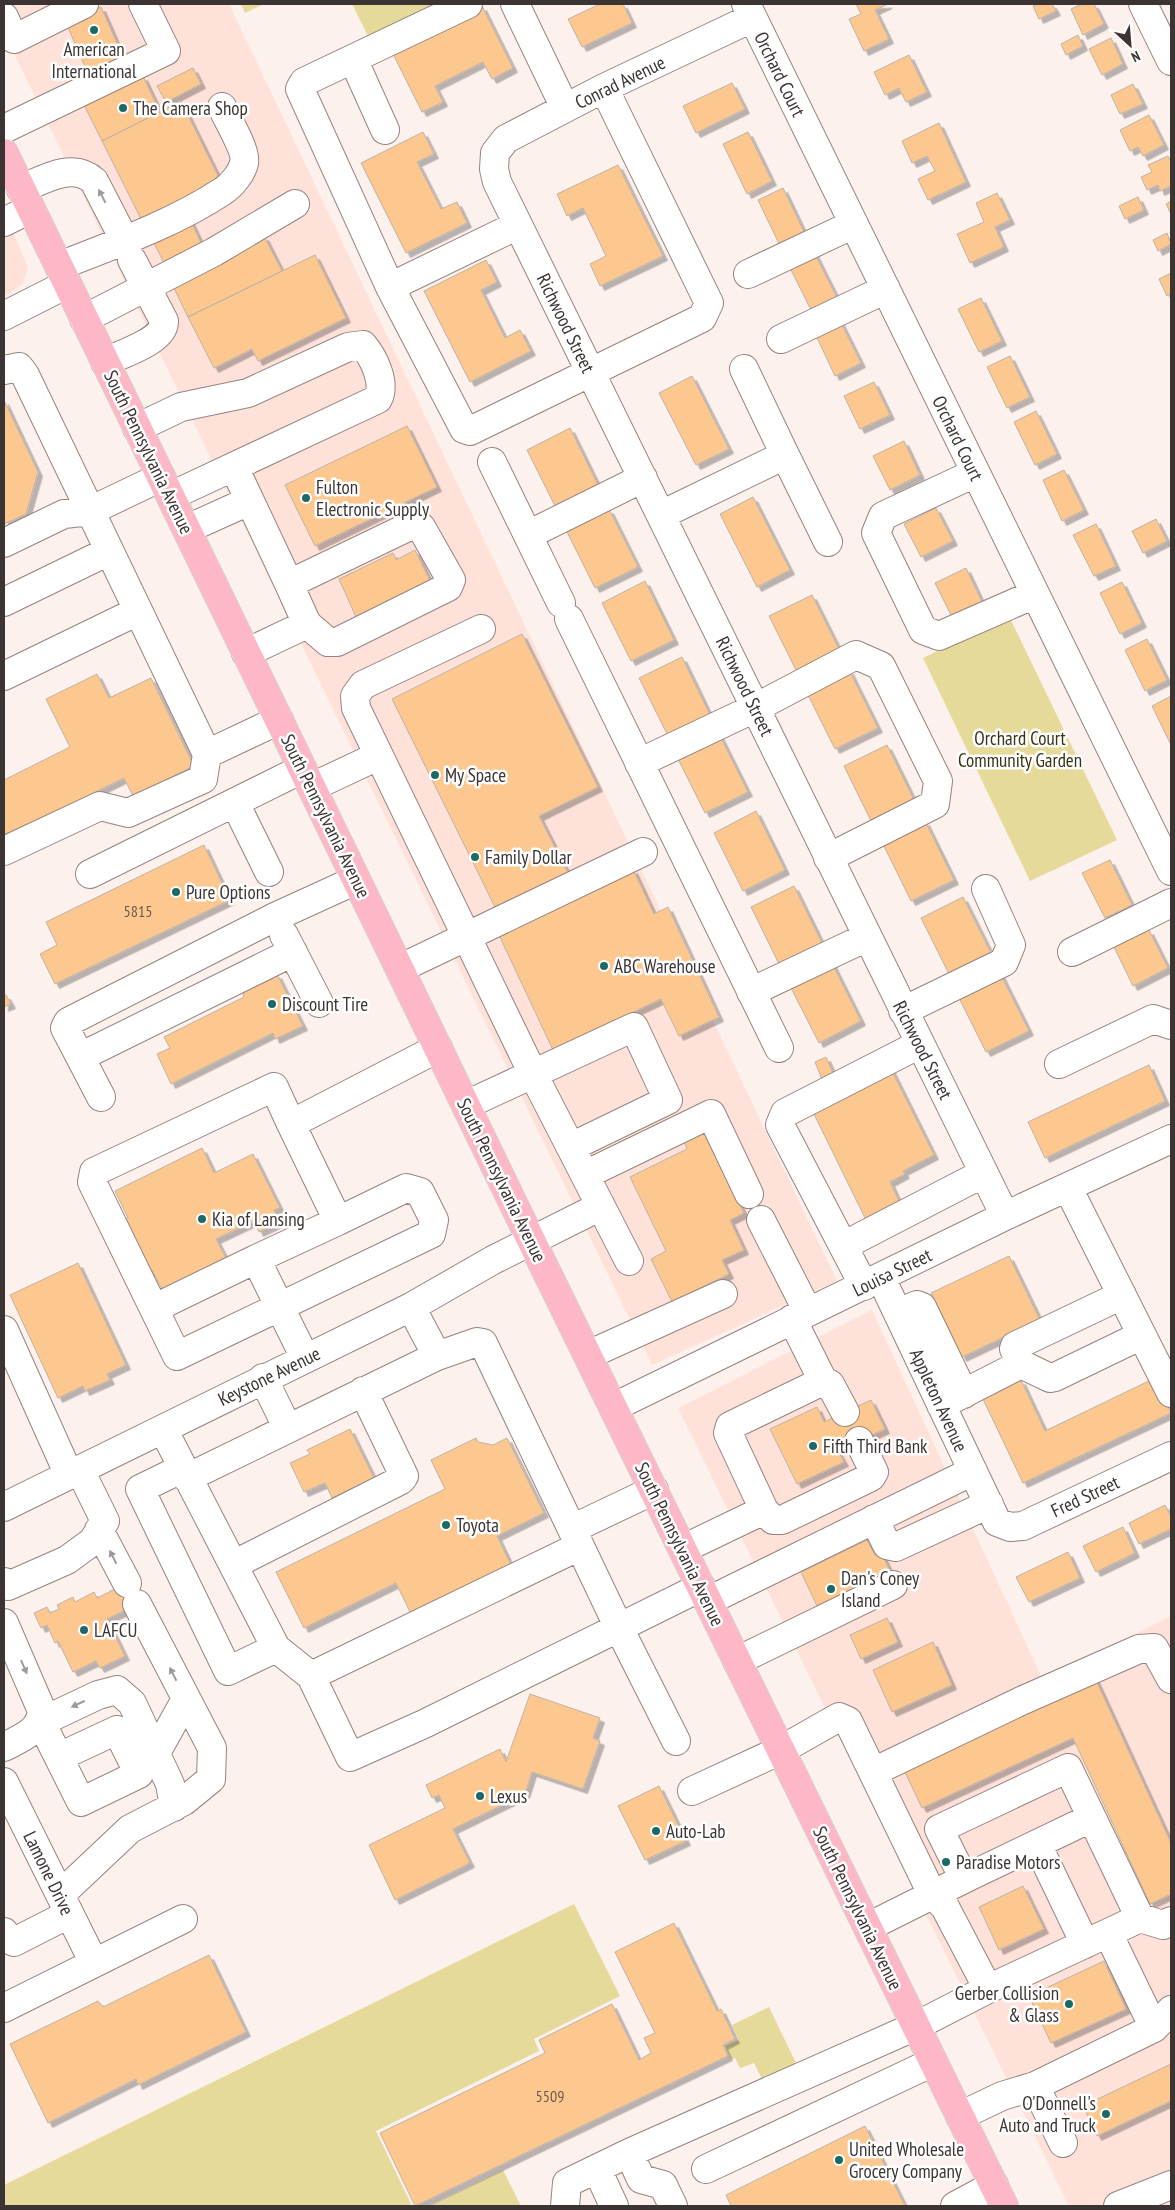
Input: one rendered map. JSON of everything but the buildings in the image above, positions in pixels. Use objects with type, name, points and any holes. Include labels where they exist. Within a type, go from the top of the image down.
[{"type":"main road","name":"South Pennsylvania Avenue","points":[[4,153],[356,880],[401,968],[531,1240],[999,2196]]},
{"type":"street","points":[[7,33],[84,4]]},
{"type":"street","points":[[4,128],[166,51],[143,4]]},
{"type":"street","points":[[468,4],[304,82],[300,89],[390,286],[464,429],[470,431],[702,318],[709,303],[604,88]]},
{"type":"street","points":[[515,4],[565,108]]},
{"type":"street","points":[[1143,4],[1165,34],[1171,61]]},
{"type":"street","name":"Conrad Avenue","points":[[495,153],[506,139],[749,11]]},
{"type":"street","name":"Orchard Court","points":[[749,11],[1171,871]]},
{"type":"street","points":[[353,59],[386,130]]},
{"type":"street","points":[[4,316],[63,275],[128,249],[225,190],[238,175],[244,163],[243,152],[222,107]]},
{"type":"street","name":"Richwood Street","points":[[495,153],[494,169],[497,182],[866,937],[1006,1216]]},
{"type":"street","points":[[4,222],[26,199],[59,174],[77,173],[90,176],[94,181],[164,321],[162,331],[156,338],[105,362]]},
{"type":"street","points":[[84,319],[214,252],[295,204]]},
{"type":"street","points":[[748,274],[854,224]]},
{"type":"street","points":[[390,286],[518,225]]},
{"type":"street","points":[[781,338],[886,290]]},
{"type":"street","points":[[4,543],[64,514],[90,511],[234,467],[378,399],[382,391],[381,382],[368,350],[363,345],[348,347],[256,390],[209,403],[182,407],[137,428]]},
{"type":"street","points":[[4,370],[19,367],[25,375],[207,754],[203,779],[128,814],[100,806],[4,851]]},
{"type":"street","points":[[744,369],[828,542]]},
{"type":"street","points":[[661,515],[785,455]]},
{"type":"street","points":[[492,462],[778,1048]]},
{"type":"street","points":[[234,467],[307,624],[328,642],[337,642],[448,586],[451,580],[421,527],[414,524],[289,584]]},
{"type":"street","points":[[975,473],[883,516],[876,533],[923,630],[939,636],[1035,594]]},
{"type":"street","points":[[528,535],[643,478]]},
{"type":"street","points":[[187,529],[249,501]]},
{"type":"street","points":[[4,602],[109,551]]},
{"type":"street","points":[[4,676],[138,611]]},
{"type":"street","points":[[246,653],[307,624]]},
{"type":"street","points":[[481,629],[363,685],[355,696],[356,708],[533,1074],[629,1261]]},
{"type":"street","points":[[640,763],[755,708],[856,655],[881,666],[938,781],[935,804],[828,858]]},
{"type":"street","points":[[207,754],[279,720]]},
{"type":"street","points":[[90,874],[235,803],[378,756]]},
{"type":"street","points":[[235,803],[269,872]]},
{"type":"street","points":[[401,968],[643,852]]},
{"type":"street","points":[[101,1097],[65,1028],[68,1022],[275,917],[356,880]]},
{"type":"street","points":[[903,1011],[1004,962],[1011,946],[986,889]]},
{"type":"street","points":[[1072,952],[1171,903]]},
{"type":"street","points":[[275,917],[318,1003]]},
{"type":"street","points":[[751,992],[866,937]]},
{"type":"street","points":[[80,1057],[293,952]]},
{"type":"street","points":[[1059,1064],[1152,1019],[1171,1025]]},
{"type":"street","points":[[466,1105],[634,1027],[668,1100],[571,1147]]},
{"type":"street","name":"Appleton Avenue","points":[[920,1044],[785,1113],[780,1125],[843,1246],[898,1313],[952,1399],[973,1471],[993,1513]]},
{"type":"street","points":[[291,1124],[400,1070],[438,1048]]},
{"type":"street","points":[[154,1308],[338,1221],[406,1188],[420,1192],[434,1220],[431,1234],[177,1356],[92,1182],[94,1172],[274,1087],[338,1221]]},
{"type":"street","points":[[585,1175],[711,1114],[749,1194]]},
{"type":"street","name":"Louisa Street","points":[[614,1407],[800,1315],[1171,1139]]},
{"type":"street","points":[[843,1246],[984,1173]]},
{"type":"street","points":[[1068,1188],[1171,1393]]},
{"type":"street","name":"Keystone Avenue","points":[[4,1507],[263,1378],[411,1307],[531,1240],[601,1206]]},
{"type":"street","points":[[761,1220],[800,1315],[823,1381],[830,1384],[845,1412]]},
{"type":"street","points":[[256,1260],[306,1358]]},
{"type":"street","points":[[588,1355],[723,1294]]},
{"type":"street","points":[[1122,1295],[1015,1346],[1014,1349],[1021,1364],[1050,1378],[1055,1377],[1142,1335]]},
{"type":"street","points":[[411,1307],[437,1356]]},
{"type":"street","points":[[4,1330],[74,1472],[105,1521],[93,1541],[67,1560],[5,1587]]},
{"type":"street","points":[[276,1648],[228,1671],[140,1489],[185,1473],[437,1356],[478,1342],[483,1343],[619,1628],[676,1741]]},
{"type":"street","points":[[952,1399],[1021,1364]]},
{"type":"street","points":[[263,1378],[287,1427]]},
{"type":"street","points":[[823,1381],[730,1426],[728,1429],[728,1433],[764,1510],[773,1520],[782,1520],[871,1477],[874,1472],[859,1441]]},
{"type":"street","points":[[233,1565],[401,1480],[404,1476],[363,1391]]},
{"type":"street","points":[[163,1429],[276,1648],[311,1676],[350,1757],[424,1724],[619,1628],[704,1594],[874,1519],[973,1471]]},
{"type":"street","name":"Fred Street","points":[[993,1513],[1010,1527],[1022,1526],[1171,1456]]},
{"type":"street","points":[[311,1676],[576,1538],[654,1490]]},
{"type":"street","points":[[683,1549],[764,1510]]},
{"type":"street","points":[[874,1519],[887,1545],[896,1547],[993,1513]]},
{"type":"street","points":[[4,1932],[8,1939],[14,1942],[65,1904],[130,1829],[184,1801],[211,1779],[212,1748],[99,1530]]},
{"type":"street","points":[[737,1661],[893,1585]]},
{"type":"street","points":[[4,1622],[40,1703],[41,1722],[59,1757]]},
{"type":"street","points":[[872,1772],[1021,1701],[1139,1649],[1154,1648],[1171,1679]]},
{"type":"street","points":[[4,1747],[36,1729],[41,1722],[98,1695],[117,1690],[132,1702],[170,1784],[174,1807]]},
{"type":"street","points":[[156,1753],[186,1699]]},
{"type":"street","points":[[692,1791],[781,1750],[819,1727],[839,1718],[844,1718],[848,1721],[932,1894],[946,1907],[988,1989]]},
{"type":"street","points":[[964,1879],[938,1829],[1068,1768],[1140,1918]]},
{"type":"street","name":"Lamone Drive","points":[[4,1782],[94,1963]]},
{"type":"street","points":[[868,1927],[932,1894],[1091,1818]]},
{"type":"street","points":[[960,2116],[1002,2096],[1035,2086],[1163,2019],[1096,1938],[1037,1844]]},
{"type":"street","points":[[565,2206],[567,2183],[629,2153],[916,2026],[988,1989],[1140,1918],[1163,1925],[1171,1921]]},
{"type":"street","points":[[4,2008],[183,1919]]},
{"type":"street","points":[[706,2169],[933,2062]]},
{"type":"street","points":[[1035,2086],[1063,2143]]},
{"type":"street","points":[[629,2153],[641,2179],[663,2185],[673,2206]]},
{"type":"street","points":[[596,2169],[614,2206]]},
{"type":"street","points":[[1118,2206],[1171,2185]]},
{"type":"street","points":[[954,2206],[999,2196]]},
{"type":"shaded area","points":[[4,4],[229,4],[837,1281],[652,1365],[4,33]]},
{"type":"shaded area","points":[[4,212],[28,267],[23,284],[4,297]]},
{"type":"shaded area","points":[[872,1310],[1043,1680],[1171,1616],[1171,2206],[1069,2206],[678,1408]]},
{"type":"green space","points":[[241,4],[264,4],[245,13]]},
{"type":"green space","points":[[352,4],[435,4],[368,36]]},
{"type":"green space","name":"Orchard Court Community Garden","points":[[1009,616],[1117,840],[1030,881],[923,658]]},
{"type":"green space","points":[[574,1904],[620,1996],[534,2039],[539,2051],[376,2131],[412,2206],[4,2206],[4,2185]]},
{"type":"green space","points":[[769,2007],[796,2063],[762,2079],[754,2063],[740,2068],[735,2058],[731,2059],[725,2046],[739,2040],[732,2025]]},
{"type":"green space","points":[[503,2170],[521,2206],[430,2206]]},
{"type":"place","name":"American International","points":[[94,30]]},
{"type":"place","name":"The Camera Shop","points":[[123,108]]},
{"type":"place","name":"Fulton Electronic Supply","points":[[306,498]]},
{"type":"place","name":"My Space","points":[[435,775]]},
{"type":"place","name":"Family Dollar","points":[[475,857]]},
{"type":"place","name":"Pure Options","points":[[176,892]]},
{"type":"place","name":"ABC Warehouse","points":[[604,966]]},
{"type":"place","name":"Discount Tire","points":[[272,1004]]},
{"type":"place","name":"Kia of Lansing","points":[[202,1219]]},
{"type":"place","name":"Fifth Third Bank","points":[[813,1446]]},
{"type":"place","name":"Toyota","points":[[446,1525]]},
{"type":"place","name":"Dan's Coney Island","points":[[831,1589]]},
{"type":"place","name":"LAFCU","points":[[84,1630]]},
{"type":"place","name":"Lexus","points":[[480,1796]]},
{"type":"place","name":"Auto-Lab","points":[[656,1831]]},
{"type":"place","name":"Paradise Motors","points":[[946,1862]]},
{"type":"place","name":"Gerber Collision & Glass","points":[[1069,2004]]},
{"type":"place","name":"O'Donnell's Auto and Truck","points":[[1106,2114]]},
{"type":"place","name":"United Wholesale Grocery Company","points":[[839,2160]]}]
